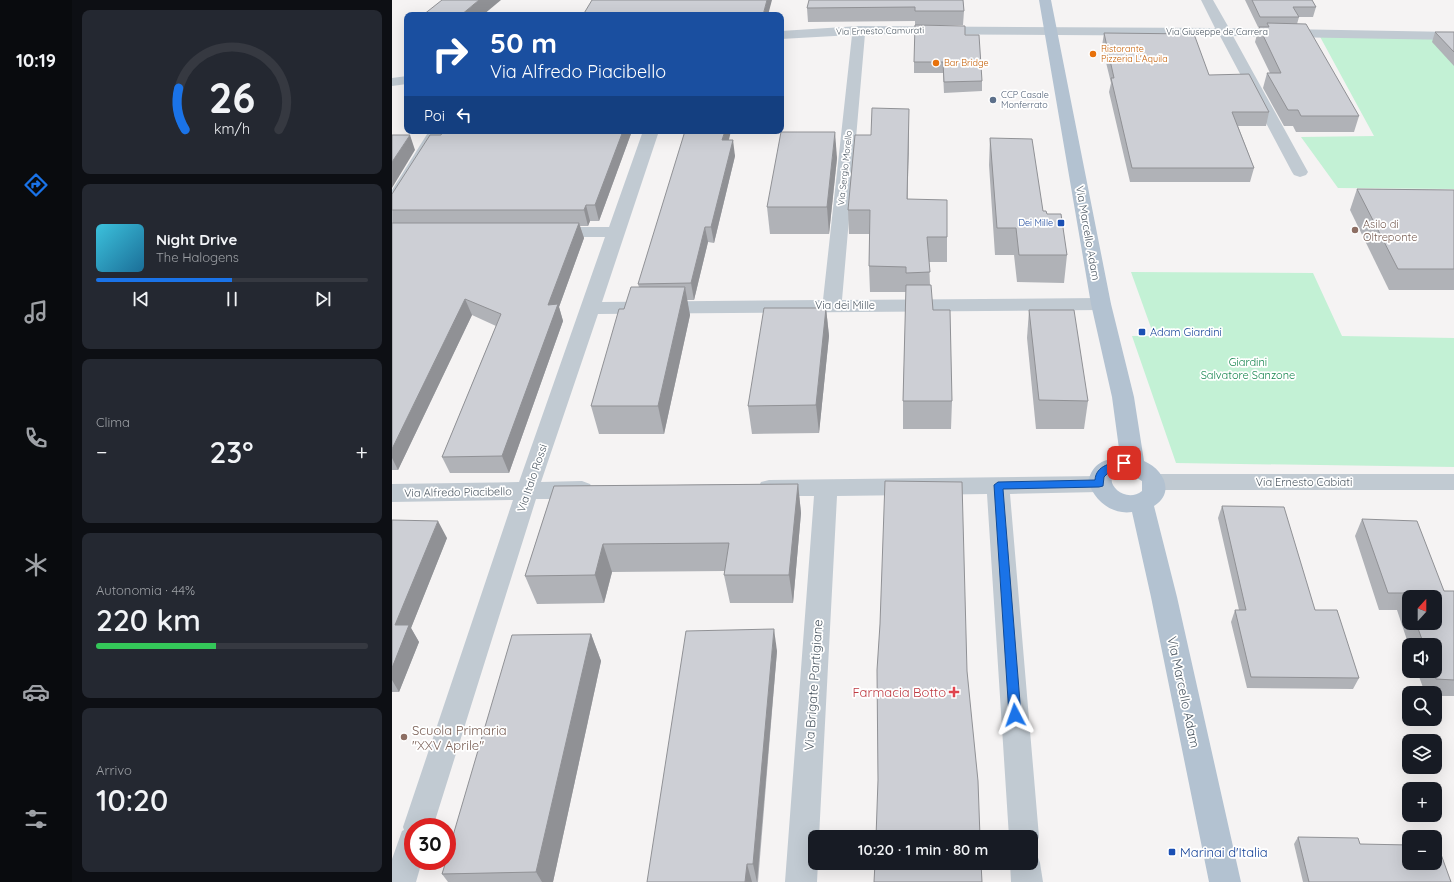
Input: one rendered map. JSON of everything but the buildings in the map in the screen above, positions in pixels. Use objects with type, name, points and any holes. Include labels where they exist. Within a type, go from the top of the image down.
[{"type":"main road","name":"Via Marcello Adam","points":[[1045,0],[1101,304],[1123,397],[1133,465]]},
{"type":"main road","points":[[1124,463],[1133,465],[1146,472],[1147,492],[1132,504],[1115,500],[1107,496],[1099,484],[1099,477],[1103,471],[1108,467],[1124,463]]},
{"type":"main road","name":"Via Marcello Adam","points":[[1147,492],[1164,597],[1225,882]]},
{"type":"street","points":[[1207,0],[1300,172]]},
{"type":"street","name":"Via Ernesto Camurati","points":[[784,35],[859,30],[993,30],[1052,32]]},
{"type":"street","name":"Via Sergio Morello","points":[[832,306],[859,30]]},
{"type":"street","name":"Via Giuseppe de Carrera","points":[[1052,32],[1223,32],[1454,36]]},
{"type":"street","points":[[392,82],[404,80]]},
{"type":"street","points":[[392,204],[435,134]]},
{"type":"street","name":"Via Italo Rossi","points":[[421,818],[528,491],[649,134]]},
{"type":"street","points":[[532,232],[617,232]]},
{"type":"street","name":"Via dei Mille","points":[[590,308],[1101,304]]},
{"type":"street","name":"Via Ernesto Cabiati","points":[[1147,492],[1454,482]]},
{"type":"street","points":[[748,489],[1099,484]]},
{"type":"street","points":[[998,485],[1023,830]]},
{"type":"street","name":"Via Brigate Partigiane","points":[[800,882],[826,488]]},
{"type":"street","name":"Via Alfredo Piacibello","points":[[392,493],[606,490]]},
{"type":"street","points":[[400,882],[404,869]]},
{"type":"street","points":[[1026,870],[1027,882]]},
{"type":"green space","points":[[1318,33],[1454,36],[1454,189],[1338,188],[1301,137],[1374,136]]},
{"type":"green space","name":"Giardini Salvatore Sanzone","points":[[1131,272],[1313,273],[1342,336],[1454,338],[1454,467],[1176,463],[1132,336],[1154,336]]},
{"type":"place","name":"Ristorante Pizzeria L'Aquila","points":[[1093,54]]},
{"type":"place","name":"Bar Bridge","points":[[936,63]]},
{"type":"place","name":"CCP Casale Monferrato","points":[[993,100]]},
{"type":"place","name":"Dei Mille","points":[[1061,223]]},
{"type":"place","name":"Asilo di Oltreponte","points":[[1355,230]]},
{"type":"place","name":"Adam Giardini","points":[[1142,332]]},
{"type":"place","name":"Farmacia Botto","points":[[954,692]]},
{"type":"place","name":"Scuola Primaria \"XXV Aprile\"","points":[[404,737]]},
{"type":"place","name":"Marinai d'Italia","points":[[1172,852]]},
{"type":"route","points":[[1015,715],[998,485],[1099,484],[1099,477],[1103,471],[1108,467],[1124,463]]}]
